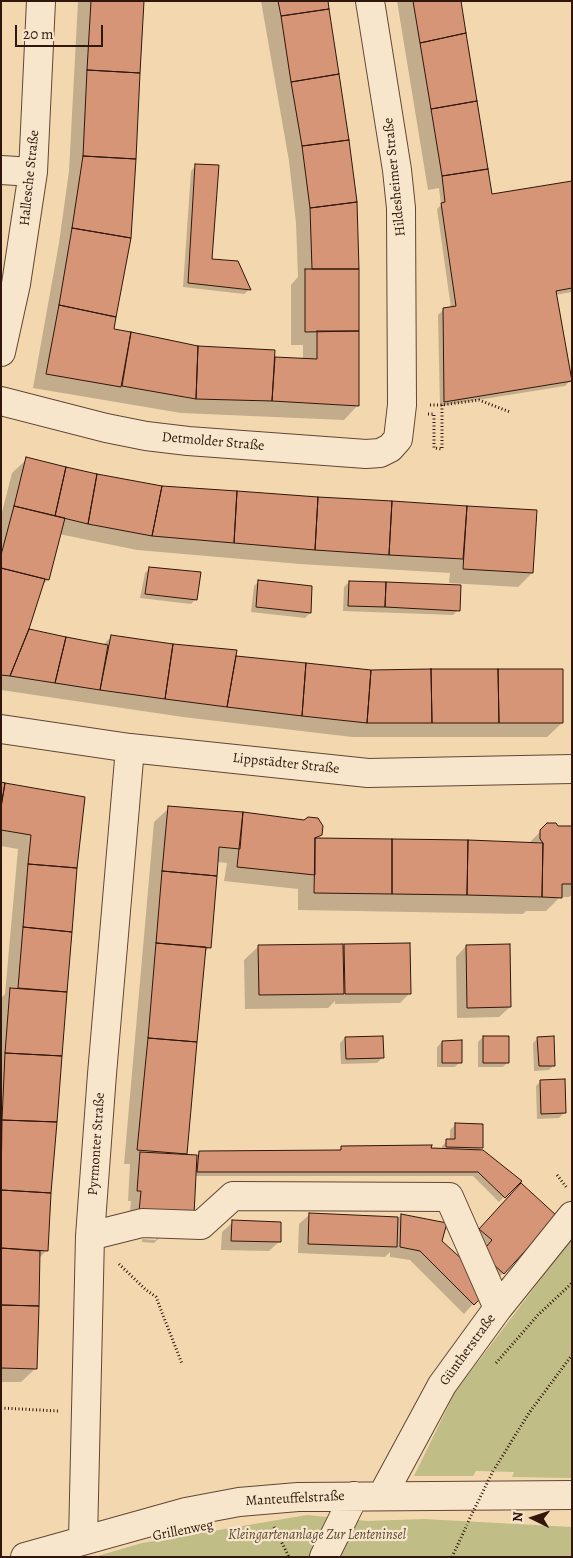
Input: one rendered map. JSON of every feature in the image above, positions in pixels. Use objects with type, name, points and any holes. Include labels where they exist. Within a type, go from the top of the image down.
[{"type":"street","name":"Hallesche Straße","points":[[1,352],[16,284],[34,172],[41,1]]},
{"type":"street","name":"Hildesheimer Straße","points":[[370,1],[397,170],[401,208],[402,414]]},
{"type":"street","points":[[1,170],[34,172]]},
{"type":"street","name":"Detmolder Straße","points":[[1,401],[79,422],[146,436],[188,441],[366,454],[380,453],[390,448],[398,439],[402,414]]},
{"type":"street","name":"Lippstädter Straße","points":[[1,729],[130,748],[368,773],[572,770]]},
{"type":"street","name":"Pyrmonter Straße","points":[[83,1540],[90,1240],[130,748]]},
{"type":"street","points":[[90,1240],[142,1223],[201,1225],[233,1196],[449,1197],[498,1308]]},
{"type":"street","name":"Güntherstraße","points":[[382,1496],[442,1385],[498,1308],[572,1216]]},
{"type":"street","name":"Manteuffelstraße","points":[[25,1557],[186,1512],[239,1502],[298,1497],[572,1495]]},
{"type":"street","points":[[324,1557],[354,1496]]},
{"type":"path","points":[[437,405],[479,400],[510,412]]},
{"type":"path","points":[[402,414],[434,414],[434,448],[442,449],[442,405]]},
{"type":"path","points":[[557,1175],[572,1194]]},
{"type":"path","points":[[90,1240],[156,1297],[182,1364]]},
{"type":"path","points":[[495,1364],[538,1316],[572,1283]]},
{"type":"path","points":[[452,1557],[493,1471],[529,1413],[572,1355]]},
{"type":"path","points":[[1,1408],[87,1412]]},
{"type":"path","points":[[273,1525],[289,1557]]},
{"type":"green space","points":[[572,1238],[572,1478],[512,1477],[514,1472],[476,1471],[473,1476],[414,1476],[455,1392]]},
{"type":"green space","name":"Kleingartenanlage Zur Lenteninsel","points":[[307,1515],[367,1521],[424,1519],[572,1527],[572,1557],[94,1557],[142,1543]]},
{"type":"building","points":[[91,1],[144,1],[140,73],[87,70]]},
{"type":"building","points":[[278,1],[328,1],[329,9],[281,16]]},
{"type":"building","points":[[413,1],[461,1],[466,33],[420,43]]},
{"type":"building","points":[[329,9],[339,74],[291,82],[281,16]]},
{"type":"building","points":[[466,33],[477,101],[431,109],[420,43]]},
{"type":"building","points":[[87,70],[140,73],[136,159],[83,156]]},
{"type":"building","points":[[339,74],[349,140],[302,146],[291,82]]},
{"type":"building","points":[[477,101],[488,169],[442,176],[431,109]]},
{"type":"building","points":[[349,140],[357,202],[310,208],[302,146]]},
{"type":"building","points":[[83,156],[136,159],[131,238],[72,228]]},
{"type":"building","points":[[195,164],[219,165],[212,259],[238,261],[251,290],[188,283]]},
{"type":"building","points":[[488,169],[492,194],[572,181],[572,288],[556,291],[572,381],[444,402],[443,308],[456,306],[441,203],[445,202],[442,176]]},
{"type":"building","points":[[357,202],[359,269],[312,269],[310,208]]},
{"type":"building","points":[[72,228],[131,238],[116,317],[59,305]]},
{"type":"building","points":[[305,269],[359,269],[359,331],[305,332]]},
{"type":"building","points":[[59,305],[116,317],[114,329],[131,332],[121,387],[46,374]]},
{"type":"building","points":[[317,331],[359,331],[359,406],[272,401],[275,357],[317,359]]},
{"type":"building","points":[[131,332],[198,346],[196,399],[122,386]]},
{"type":"building","points":[[198,346],[275,350],[272,401],[196,399]]},
{"type":"building","points":[[26,457],[66,467],[55,516],[14,506]]},
{"type":"building","points":[[66,467],[97,474],[88,524],[55,516]]},
{"type":"building","points":[[97,474],[162,486],[152,536],[88,524]]},
{"type":"building","points":[[162,486],[237,491],[234,543],[152,536]]},
{"type":"building","points":[[237,491],[318,497],[315,550],[234,543]]},
{"type":"building","points":[[318,497],[392,501],[389,555],[315,550]]},
{"type":"building","points":[[392,501],[467,506],[463,559],[389,555]]},
{"type":"building","points":[[14,506],[65,518],[49,580],[1,568],[1,555]]},
{"type":"building","points":[[467,506],[537,510],[533,573],[463,569]]},
{"type":"building","points":[[149,567],[201,572],[197,600],[145,594]]},
{"type":"building","points":[[1,568],[45,579],[29,629],[10,676],[1,675]]},
{"type":"building","points":[[258,580],[312,586],[311,613],[256,607]]},
{"type":"building","points":[[349,581],[386,582],[385,607],[348,606]]},
{"type":"building","points":[[386,582],[461,585],[460,611],[385,607]]},
{"type":"building","points":[[29,629],[66,637],[55,683],[10,676]]},
{"type":"building","points":[[111,635],[173,644],[165,699],[100,690]]},
{"type":"building","points":[[66,637],[108,645],[100,690],[55,683]]},
{"type":"building","points":[[173,644],[237,650],[227,707],[165,699]]},
{"type":"building","points":[[236,656],[306,663],[302,716],[227,707]]},
{"type":"building","points":[[306,663],[371,670],[367,723],[302,716]]},
{"type":"building","points":[[431,669],[498,669],[499,723],[432,723]]},
{"type":"building","points":[[431,669],[432,723],[367,723],[371,670]]},
{"type":"building","points":[[498,669],[563,669],[563,723],[499,723]]},
{"type":"building","points":[[1,782],[5,783],[1,807]]},
{"type":"building","points":[[5,783],[85,797],[77,868],[28,864],[31,835],[1,830],[1,807]]},
{"type":"building","points":[[168,806],[243,812],[240,849],[219,847],[217,876],[162,871]]},
{"type":"building","points":[[243,812],[304,820],[308,817],[318,818],[323,826],[322,835],[315,838],[315,875],[237,867]]},
{"type":"building","points":[[547,823],[556,823],[558,826],[572,826],[572,884],[562,884],[562,898],[542,897],[543,843],[540,839],[540,830]]},
{"type":"building","points":[[315,838],[392,839],[392,894],[314,893]]},
{"type":"building","points":[[392,839],[468,840],[467,895],[392,894]]},
{"type":"building","points":[[468,840],[543,843],[542,897],[467,895]]},
{"type":"building","points":[[28,864],[77,868],[72,932],[23,927]]},
{"type":"building","points":[[162,871],[217,876],[211,948],[156,943]]},
{"type":"building","points":[[23,927],[72,932],[67,992],[18,988]]},
{"type":"building","points":[[156,943],[206,947],[197,1042],[148,1038]]},
{"type":"building","points":[[410,943],[411,994],[345,994],[344,944]]},
{"type":"building","points":[[343,944],[344,994],[259,995],[258,945]]},
{"type":"building","points":[[510,944],[511,1007],[467,1008],[466,945]]},
{"type":"building","points":[[10,988],[67,992],[62,1056],[5,1053]]},
{"type":"building","points":[[383,1036],[384,1058],[346,1059],[345,1037]]},
{"type":"building","points":[[483,1036],[509,1036],[509,1063],[483,1063]]},
{"type":"building","points":[[554,1036],[555,1066],[539,1066],[537,1037]]},
{"type":"building","points":[[148,1038],[197,1042],[187,1154],[137,1150]]},
{"type":"building","points":[[462,1040],[462,1063],[442,1063],[442,1041]]},
{"type":"building","points":[[5,1053],[62,1056],[57,1122],[2,1120]]},
{"type":"building","points":[[565,1079],[566,1113],[541,1114],[540,1080]]},
{"type":"building","points":[[2,1120],[57,1122],[51,1193],[1,1190]]},
{"type":"building","points":[[455,1123],[483,1124],[483,1148],[446,1147],[446,1139],[455,1139]]},
{"type":"building","points":[[432,1145],[431,1148],[483,1150],[522,1181],[505,1198],[478,1172],[197,1172],[199,1151],[341,1150],[341,1146]]},
{"type":"building","points":[[140,1152],[197,1155],[194,1215],[139,1212],[141,1191],[137,1191]]},
{"type":"building","points":[[521,1183],[557,1216],[504,1274],[481,1253],[492,1240],[479,1229]]},
{"type":"building","points":[[1,1190],[51,1193],[48,1251],[1,1248]]},
{"type":"building","points":[[309,1213],[398,1217],[397,1247],[308,1244]]},
{"type":"building","points":[[401,1214],[447,1223],[442,1241],[465,1262],[479,1300],[474,1305],[420,1251],[400,1247]]},
{"type":"building","points":[[232,1220],[281,1222],[281,1242],[231,1241]]},
{"type":"building","points":[[1,1248],[40,1251],[39,1306],[1,1305]]},
{"type":"building","points":[[1,1305],[39,1306],[37,1369],[1,1368]]}]
